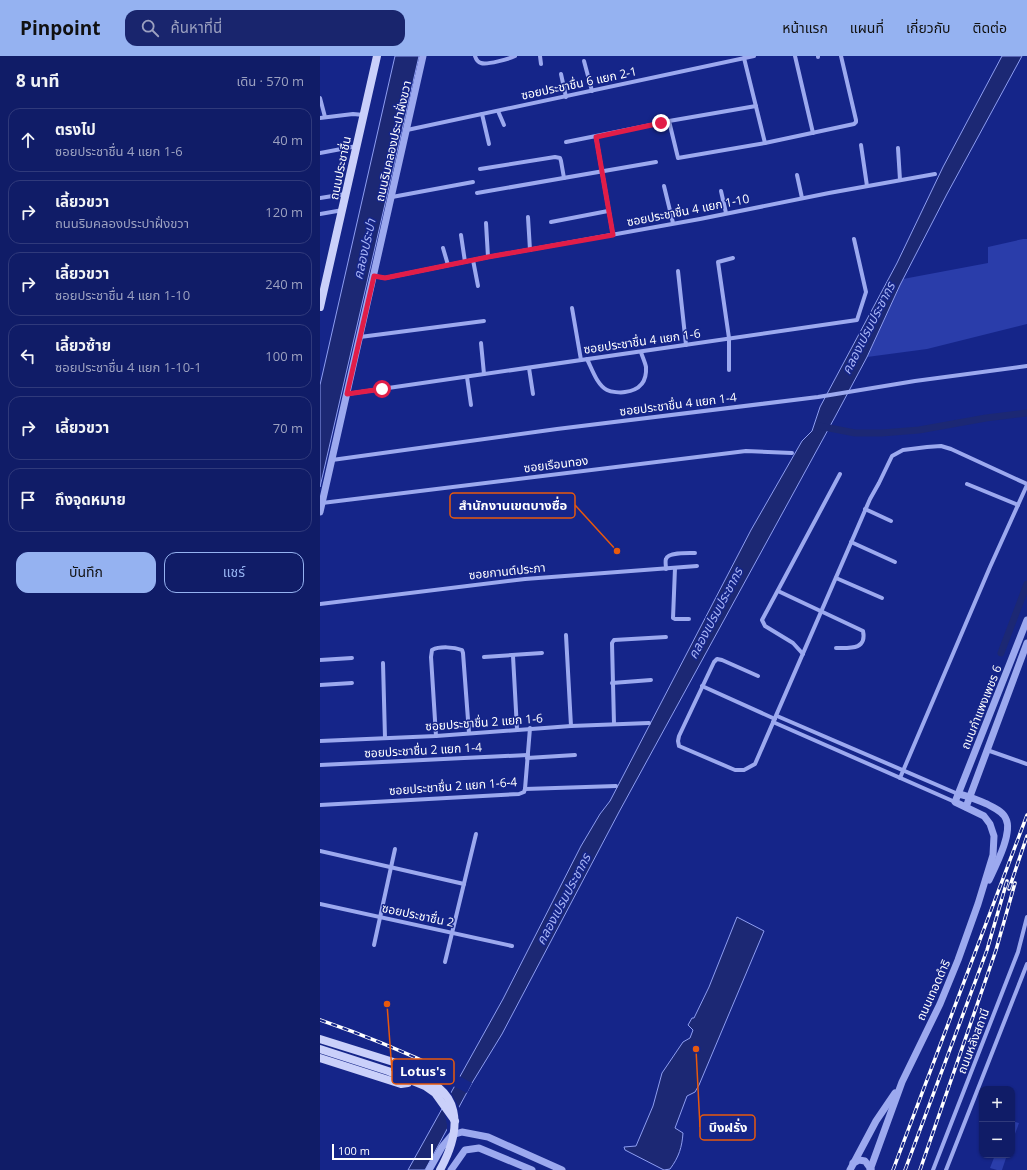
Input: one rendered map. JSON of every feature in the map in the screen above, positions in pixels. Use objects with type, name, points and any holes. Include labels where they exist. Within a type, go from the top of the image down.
[{"type":"main road","name":"ถนนประชาชื่น","points":[[320,307],[326,272],[343,210],[378,56]]},
{"type":"main road","points":[[320,1039],[403,1065],[408,1068],[410,1078],[408,1083],[401,1084],[320,1058]]},
{"type":"main road","points":[[320,1049],[388,1071],[425,1086],[435,1093],[455,1121],[452,1144],[440,1170]]},
{"type":"street","name":"ถนนริมคลองประปาฝั่งขวา","points":[[320,512],[423,56]]},
{"type":"street","points":[[475,56],[477,61],[481,64],[516,56]]},
{"type":"street","points":[[540,56],[541,64]]},
{"type":"street","name":"ซอยประชาชื่น 6 แยก 2-1","points":[[407,130],[754,56]]},
{"type":"street","points":[[795,56],[813,133]]},
{"type":"street","points":[[756,106],[669,121],[678,158],[765,143],[856,122],[841,56]]},
{"type":"street","points":[[744,58],[765,143]]},
{"type":"street","points":[[584,61],[592,91]]},
{"type":"street","points":[[561,74],[566,97]]},
{"type":"street","points":[[320,98],[322,118],[364,114]]},
{"type":"street","points":[[498,111],[504,125]]},
{"type":"street","points":[[482,114],[489,144]]},
{"type":"street","points":[[566,142],[661,123]]},
{"type":"street","points":[[596,137],[613,235]]},
{"type":"street","points":[[861,145],[867,186]]},
{"type":"street","points":[[320,153],[357,146]]},
{"type":"street","points":[[898,148],[900,180]]},
{"type":"street","points":[[480,169],[556,157],[560,158],[562,161],[564,178]]},
{"type":"street","points":[[477,193],[656,162]]},
{"type":"street","name":"ซอยประชาชื่น 4 แยก 1-10","points":[[374,276],[385,278],[488,257],[700,219],[802,198],[935,174]]},
{"type":"street","points":[[797,175],[802,198]]},
{"type":"street","points":[[392,197],[473,182]]},
{"type":"street","points":[[664,186],[673,223]]},
{"type":"street","points":[[721,191],[726,213]]},
{"type":"street","points":[[320,198],[346,194]]},
{"type":"street","points":[[320,214],[343,210]]},
{"type":"street","points":[[551,222],[608,210]]},
{"type":"street","points":[[528,216],[530,250]]},
{"type":"street","points":[[486,223],[488,257]]},
{"type":"street","points":[[461,235],[465,262]]},
{"type":"street","name":"ซอยประชาชื่น 4 แยก 1-6","points":[[347,394],[857,320],[866,292],[854,239]]},
{"type":"street","points":[[443,248],[448,265]]},
{"type":"street","points":[[729,370],[729,338],[718,262],[733,258]]},
{"type":"street","points":[[473,260],[478,286]]},
{"type":"street","points":[[678,271],[686,345]]},
{"type":"street","points":[[572,308],[581,360]]},
{"type":"street","points":[[360,337],[484,321]]},
{"type":"street","points":[[481,343],[484,374]]},
{"type":"street","points":[[587,359],[592,371],[608,391],[634,391],[640,387],[644,379],[646,367],[641,352]]},
{"type":"street","name":"ซอยประชาชื่น 4 แยก 1-4","points":[[331,460],[564,428],[818,398],[915,381],[1027,366]]},
{"type":"street","points":[[529,368],[533,394]]},
{"type":"street","points":[[467,377],[471,405]]},
{"type":"street","points":[[758,676],[722,660],[717,660],[714,662],[679,736],[679,746],[736,770],[744,770],[755,764],[865,509],[892,456],[903,450],[941,446],[951,449],[1027,484],[900,778]]},
{"type":"street","name":"ซอยเรือนทอง","points":[[322,503],[746,451],[792,453]]},
{"type":"street","points":[[803,654],[793,642],[765,626],[762,620],[840,474]]},
{"type":"street","points":[[967,484],[1018,505]]},
{"type":"street","points":[[865,509],[891,521]]},
{"type":"street","points":[[851,542],[895,562]]},
{"type":"street","points":[[666,569],[666,559],[668,556],[672,554],[695,553]]},
{"type":"street","name":"ซอยกานต์ประภา","points":[[320,604],[525,579],[697,566]]},
{"type":"street","points":[[676,568],[673,618],[689,619]]},
{"type":"street","points":[[836,578],[882,598]]},
{"type":"street","points":[[778,591],[863,631],[864,637],[862,643],[857,646],[836,648]]},
{"type":"street","name":"ถนนกำแพงเพชร 6","points":[[955,802],[1027,620]]},
{"type":"street","points":[[566,635],[570,726]]},
{"type":"street","points":[[614,724],[612,643],[614,640],[666,637]]},
{"type":"street","name":"ถนนกำแพงเพชร 6","points":[[966,807],[1027,643]]},
{"type":"street","points":[[436,736],[431,653],[432,650],[437,648],[459,649],[463,653],[469,733]]},
{"type":"street","points":[[484,657],[542,654]]},
{"type":"street","points":[[513,656],[517,729]]},
{"type":"street","points":[[320,660],[352,658]]},
{"type":"street","points":[[383,663],[385,738]]},
{"type":"street","points":[[612,683],[651,680]]},
{"type":"street","points":[[320,685],[352,683]]},
{"type":"street","points":[[702,686],[955,802]]},
{"type":"street","points":[[775,719],[958,794]]},
{"type":"street","name":"ซอยประชาชื่น 2 แยก 1-6","points":[[320,741],[436,736],[530,728],[649,723]]},
{"type":"street","name":"ซอยประชาชื่น 2 แยก 1-6-4","points":[[320,805],[520,794],[524,792],[526,788],[530,728]]},
{"type":"street","points":[[987,750],[1027,764]]},
{"type":"street","name":"ซอยประชาชื่น 2 แยก 1-4","points":[[320,765],[575,755]]},
{"type":"street","points":[[526,788],[616,786]]},
{"type":"street","name":"ถนนเทอดดำริ","points":[[958,794],[970,796],[997,809],[1007,820],[1008,829],[999,858],[978,904]]},
{"type":"street","name":"ถนนเทอดดำริ","points":[[871,1169],[902,1082],[940,1004],[958,960],[978,904],[993,855],[994,836],[990,824],[984,816],[955,802]]},
{"type":"street","points":[[445,962],[476,834]]},
{"type":"street","points":[[374,945],[395,849]]},
{"type":"street","points":[[320,851],[464,884]]},
{"type":"street","name":"ซอยประชาชื่น 2","points":[[320,904],[512,946]]},
{"type":"street","name":"ถนนหลังสถานี","points":[[933,1170],[1018,952],[1027,917]]},
{"type":"street","name":"ถนนหลังสถานี","points":[[946,1170],[1027,964]]},
{"type":"street","name":"ถนนเทอดดำริ","points":[[850,1170],[876,1121],[902,1082]]},
{"type":"street","points":[[455,1121],[469,1133],[550,1170]]},
{"type":"street","points":[[429,1170],[442,1147],[452,1135],[462,1132],[496,1140],[562,1170]]},
{"type":"street","points":[[483,1149],[488,1137]]},
{"type":"street","points":[[491,1152],[490,1145],[496,1140]]},
{"type":"street","points":[[452,1170],[463,1152],[469,1149],[479,1148],[532,1170]]},
{"type":"street","name":"ถนนเทอดดำริ","points":[[853,1163],[859,1160],[865,1161],[871,1169]]},
{"type":"shaded area","points":[[1027,239],[1027,324],[927,349],[867,357],[903,279],[988,263],[988,247]]},
{"type":"shaded area","points":[[1015,1122],[1019,1123],[1015,1134]]},
{"type":"shaded area","points":[[994,1158],[1006,1158],[1002,1170],[990,1168]]},
{"type":"water","name":"คลองประปา","points":[[395,56],[419,56],[320,487],[320,385]]},
{"type":"water","name":"คลองเปรมประชากร","points":[[1002,56],[1022,56],[947,194],[900,285],[867,357],[619,812],[502,1034],[472,1083],[425,1170],[408,1170],[503,999],[581,846],[600,814],[610,801],[751,530],[802,441],[812,431],[820,407],[897,263],[943,167]]},
{"type":"water","points":[[737,917],[764,931],[699,1085],[695,1092],[687,1096],[675,1128],[683,1133],[680,1152],[670,1169],[664,1170],[625,1150],[624,1147],[636,1146],[653,1106],[662,1073],[683,1042],[690,1038],[693,1030],[688,1025],[692,1018],[694,1018],[709,987]]},
{"type":"pier","points":[[459,1076],[472,1083],[467,1093],[453,1086]]},
{"type":"pier","points":[[450,1091],[460,1109],[447,1134],[445,1115],[441,1107]]},
{"type":"waterway","points":[[819,426],[855,433],[882,433],[919,430],[986,418],[1027,413]]},
{"type":"waterway","points":[[1001,653],[1027,584]]},
{"type":"railway","points":[[893,1170],[1027,815]]},
{"type":"railway","points":[[1009,889],[1027,836]]},
{"type":"railway","points":[[905,1170],[987,950],[1007,881]]},
{"type":"railway","points":[[920,1170],[996,950],[1015,883]]},
{"type":"railway","points":[[320,1020],[417,1058],[449,1073]]},
{"type":"railway","points":[[423,1067],[446,1079]]},
{"type":"place","name":"สำนักงานเขตบางซื่อ","points":[[617,551]]},
{"type":"place","name":"Lotus's","points":[[387,1004]]},
{"type":"place","name":"บึงฝรั่ง","points":[[696,1049]]},
{"type":"route","points":[[382,389],[347,394],[374,276],[385,278],[488,257],[613,235],[596,137],[661,123]]}]
